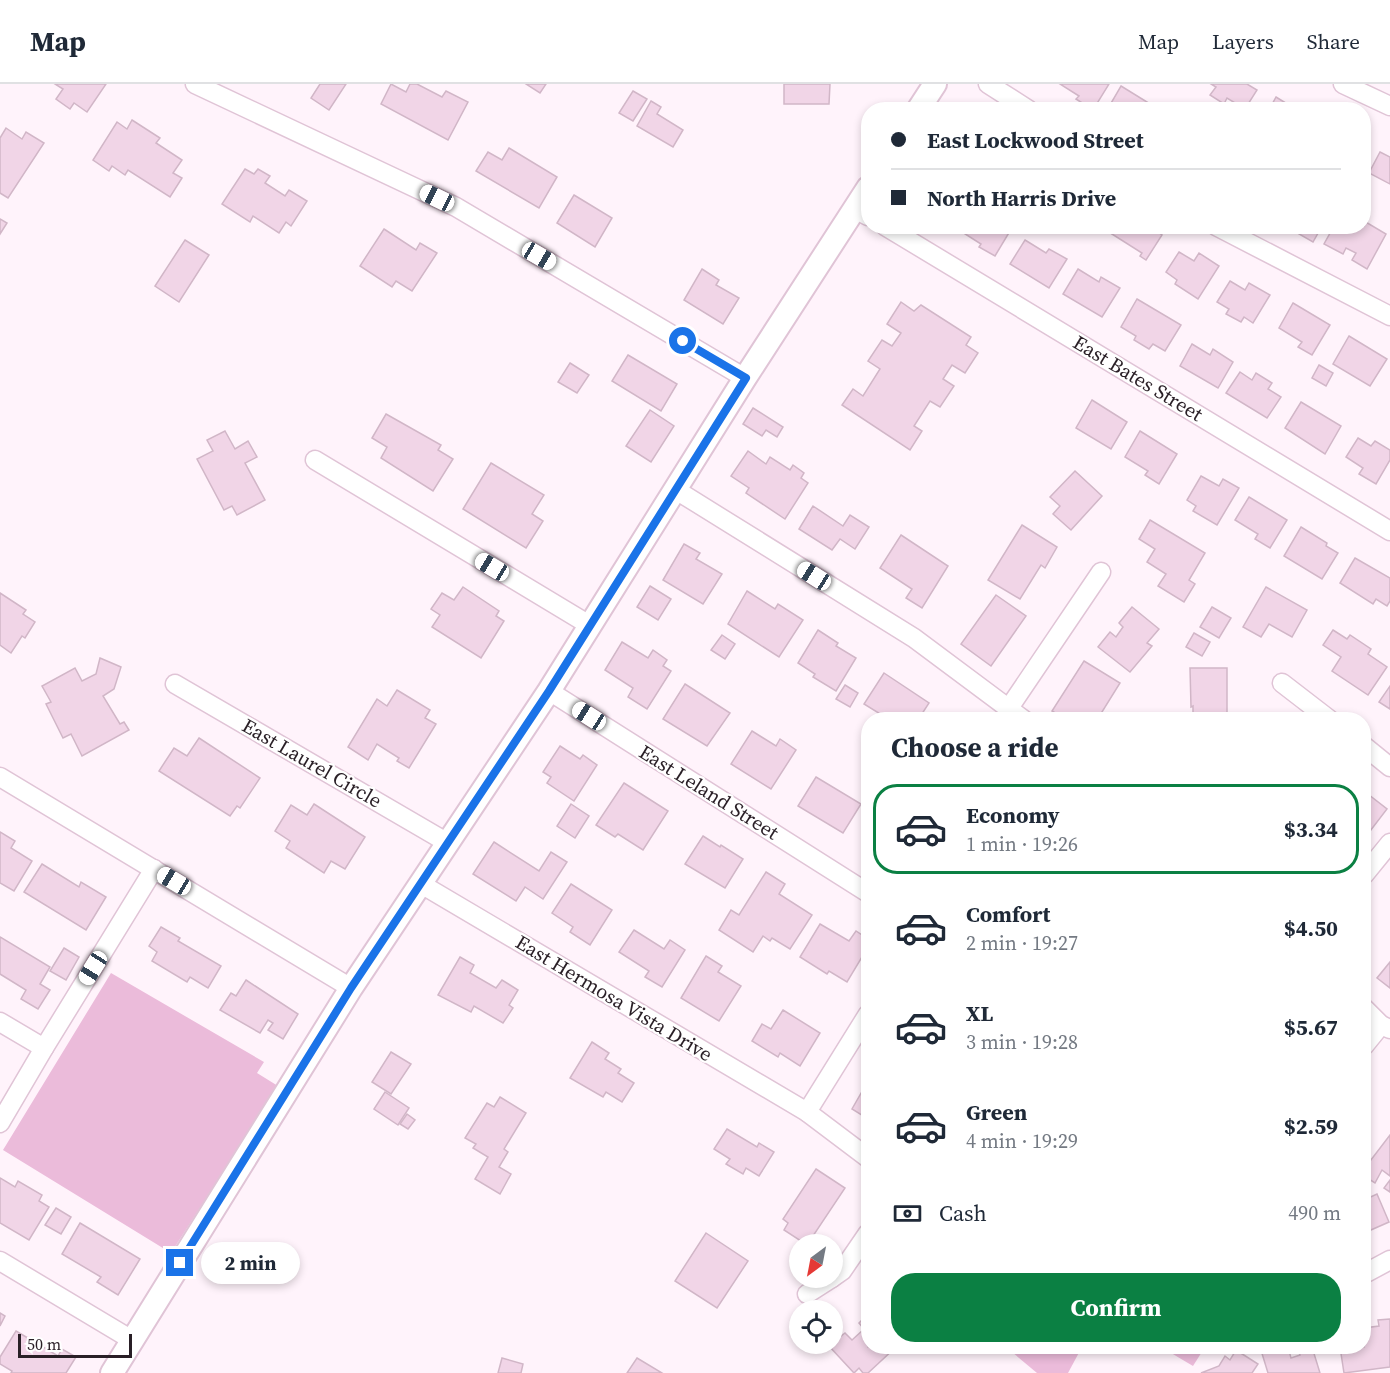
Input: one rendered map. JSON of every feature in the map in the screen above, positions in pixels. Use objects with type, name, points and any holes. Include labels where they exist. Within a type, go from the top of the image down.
[{"type":"street","points":[[195,84],[456,207],[746,378]]},
{"type":"street","points":[[923,102],[935,84]]},
{"type":"street","points":[[988,84],[1016,102]]},
{"type":"street","points":[[1343,84],[1390,106]]},
{"type":"street","points":[[112,1373],[351,988],[549,691],[746,378],[861,213]]},
{"type":"street","name":"East Bates Street","points":[[898,234],[1390,531]]},
{"type":"street","points":[[1231,234],[1390,316]]},
{"type":"street","points":[[315,460],[591,626]]},
{"type":"street","points":[[676,490],[914,638],[1013,712]]},
{"type":"street","points":[[1008,708],[1101,572]]},
{"type":"street","points":[[1282,683],[1320,712]]},
{"type":"street","name":"East Laurel Circle","points":[[175,684],[448,843]]},
{"type":"street","name":"East Leland Street","points":[[549,691],[861,889]]},
{"type":"street","points":[[1371,752],[1390,767]]},
{"type":"street","points":[[0,777],[351,988]]},
{"type":"street","points":[[1371,866],[1390,843]]},
{"type":"street","points":[[0,1123],[154,869]]},
{"type":"street","name":"East Hermosa Vista Drive","points":[[421,884],[807,1112],[861,1153]]},
{"type":"street","points":[[1371,1014],[1386,1027],[1371,1040]]},
{"type":"street","points":[[0,1022],[44,1048]]},
{"type":"street","points":[[807,1112],[861,1025]]},
{"type":"street","points":[[843,1272],[861,1244]]},
{"type":"street","points":[[1371,1270],[1390,1260]]},
{"type":"street","points":[[0,1261],[132,1341]]},
{"type":"street","points":[[807,1294],[816,1288]]},
{"type":"shaded area","points":[[111,973],[264,1062],[257,1073],[278,1086],[171,1253],[3,1150]]},
{"type":"shaded area","points":[[1014,1354],[1078,1354],[1068,1373],[1037,1373]]},
{"type":"shaded area","points":[[1173,1354],[1201,1354],[1193,1366]]},
{"type":"building","points":[[55,84],[106,84],[87,112],[74,103],[70,109],[56,99],[63,89]]},
{"type":"building","points":[[320,84],[346,84],[329,110],[311,98]]},
{"type":"building","points":[[391,84],[406,92],[410,84],[417,84],[442,97],[446,91],[468,102],[448,140],[381,104]]},
{"type":"building","points":[[526,84],[546,84],[540,93]]},
{"type":"building","points":[[784,84],[830,84],[829,104],[784,104]]},
{"type":"building","points":[[1060,84],[1109,84],[1098,102],[1081,102],[1076,99],[1079,96]]},
{"type":"building","points":[[1211,84],[1247,84],[1257,90],[1249,102],[1234,102],[1227,98],[1225,102],[1221,102],[1210,95],[1216,87]]},
{"type":"building","points":[[1121,86],[1147,102],[1112,102]]},
{"type":"building","points":[[633,91],[647,99],[633,121],[619,113]]},
{"type":"building","points":[[1276,97],[1284,102],[1273,102]]},
{"type":"building","points":[[651,101],[661,107],[657,114],[683,130],[673,147],[637,126]]},
{"type":"building","points":[[132,120],[160,138],[156,143],[182,160],[173,173],[182,178],[170,197],[128,170],[125,175],[112,166],[109,171],[93,160],[117,122],[127,129]]},
{"type":"building","points":[[6,128],[22,139],[26,132],[44,143],[8,198],[0,193],[0,138]]},
{"type":"building","points":[[509,148],[557,177],[539,208],[476,171],[488,152],[502,160]]},
{"type":"building","points":[[1380,152],[1390,157],[1390,184],[1371,174],[1371,169]]},
{"type":"building","points":[[245,169],[254,174],[258,169],[270,176],[265,183],[285,196],[289,190],[307,201],[291,226],[286,222],[279,233],[253,216],[250,222],[222,204]]},
{"type":"building","points":[[574,195],[612,218],[595,247],[557,223]]},
{"type":"building","points":[[0,219],[7,223],[0,234]]},
{"type":"building","points":[[1371,225],[1386,234],[1367,269],[1352,260],[1356,253],[1346,248],[1343,254],[1324,244],[1330,234],[1371,234]]},
{"type":"building","points":[[384,229],[416,250],[420,243],[437,253],[412,291],[396,281],[392,287],[360,266]]},
{"type":"building","points":[[965,234],[1008,234],[995,256],[979,247],[981,244]]},
{"type":"building","points":[[1112,234],[1162,235],[1146,260],[1140,256],[1142,253]]},
{"type":"building","points":[[1299,234],[1318,234],[1313,242]]},
{"type":"building","points":[[185,240],[209,255],[179,302],[155,286]]},
{"type":"building","points":[[1025,240],[1046,253],[1049,249],[1067,259],[1049,288],[1010,264]]},
{"type":"building","points":[[1179,252],[1194,261],[1199,253],[1219,266],[1198,299],[1175,284],[1177,280],[1166,272]]},
{"type":"building","points":[[702,269],[719,280],[716,285],[739,298],[723,324],[684,300]]},
{"type":"building","points":[[1078,269],[1099,282],[1101,277],[1120,288],[1102,317],[1063,294]]},
{"type":"building","points":[[1230,281],[1245,290],[1249,283],[1270,295],[1253,323],[1244,317],[1241,322],[1226,314],[1229,309],[1217,302]]},
{"type":"building","points":[[1137,299],[1181,325],[1165,351],[1153,344],[1149,349],[1134,340],[1136,336],[1121,327]]},
{"type":"building","points":[[901,302],[914,311],[921,305],[971,337],[966,345],[978,353],[965,373],[952,365],[943,379],[954,386],[940,407],[930,401],[914,426],[922,431],[910,450],[842,405],[853,389],[863,396],[880,369],[868,361],[882,340],[892,346],[901,333],[887,324]]},
{"type":"building","points":[[1293,303],[1330,325],[1312,355],[1298,347],[1302,342],[1279,328]]},
{"type":"building","points":[[1349,336],[1387,359],[1370,386],[1333,364]]},
{"type":"building","points":[[1192,344],[1210,355],[1213,349],[1233,362],[1218,388],[1180,366]]},
{"type":"building","points":[[628,355],[677,384],[661,411],[612,381]]},
{"type":"building","points":[[570,363],[589,375],[577,393],[558,382]]},
{"type":"building","points":[[1319,365],[1333,373],[1326,386],[1312,378]]},
{"type":"building","points":[[1240,372],[1252,380],[1256,373],[1272,383],[1268,389],[1281,397],[1267,418],[1226,393]]},
{"type":"building","points":[[1092,400],[1127,422],[1111,449],[1076,428]]},
{"type":"building","points":[[1301,402],[1341,426],[1325,454],[1285,428]]},
{"type":"building","points":[[753,408],[783,427],[777,437],[766,430],[762,436],[743,424]]},
{"type":"building","points":[[650,410],[674,426],[651,462],[626,446]]},
{"type":"building","points":[[386,414],[441,445],[438,450],[453,459],[433,491],[381,458],[387,447],[372,438]]},
{"type":"building","points":[[225,431],[235,449],[248,441],[257,457],[245,463],[265,500],[237,515],[232,506],[224,510],[197,459],[213,451],[207,440]]},
{"type":"building","points":[[1140,431],[1177,454],[1159,484],[1145,475],[1148,471],[1125,457]]},
{"type":"building","points":[[1358,438],[1371,446],[1375,441],[1390,450],[1390,460],[1376,484],[1359,474],[1363,468],[1346,457]]},
{"type":"building","points":[[748,451],[766,464],[770,457],[790,470],[793,465],[804,473],[801,478],[808,483],[785,519],[746,493],[749,488],[731,476]]},
{"type":"building","points":[[491,463],[544,495],[532,514],[543,521],[526,548],[463,509]]},
{"type":"building","points":[[1075,471],[1102,496],[1071,530],[1053,514],[1060,506],[1050,497]]},
{"type":"building","points":[[1201,476],[1219,486],[1223,479],[1239,488],[1217,525],[1193,511],[1196,506],[1187,500]]},
{"type":"building","points":[[1249,497],[1287,520],[1270,548],[1255,539],[1258,534],[1235,520]]},
{"type":"building","points":[[813,506],[843,526],[850,515],[869,527],[855,549],[840,539],[832,550],[799,529]]},
{"type":"building","points":[[1150,520],[1205,553],[1189,580],[1195,584],[1184,602],[1158,586],[1166,574],[1147,562],[1155,549],[1139,539]]},
{"type":"building","points":[[1022,525],[1057,547],[1045,568],[1041,565],[1020,599],[988,580]]},
{"type":"building","points":[[1301,527],[1327,543],[1326,546],[1338,553],[1322,579],[1284,556]]},
{"type":"building","points":[[901,535],[948,566],[922,608],[906,598],[912,589],[880,568]]},
{"type":"building","points":[[684,544],[700,553],[696,559],[722,574],[703,604],[663,580]]},
{"type":"building","points":[[1355,558],[1390,578],[1390,601],[1387,606],[1376,599],[1373,604],[1340,583]]},
{"type":"building","points":[[650,586],[671,599],[658,620],[637,607]]},
{"type":"building","points":[[463,587],[499,611],[496,616],[504,621],[481,658],[432,627],[440,615],[431,609],[442,593],[454,600]]},
{"type":"building","points":[[1266,587],[1307,610],[1292,637],[1269,624],[1261,637],[1243,627]]},
{"type":"building","points":[[747,591],[775,609],[778,604],[803,620],[779,657],[728,624]]},
{"type":"building","points":[[0,593],[26,610],[23,614],[35,622],[25,638],[22,636],[11,653],[0,645]]},
{"type":"building","points":[[996,595],[1026,616],[991,666],[961,644]]},
{"type":"building","points":[[1132,607],[1159,629],[1147,643],[1152,646],[1130,672],[1098,647],[1110,632],[1116,637],[1123,627],[1119,623]]},
{"type":"building","points":[[1212,607],[1231,618],[1219,638],[1200,627]]},
{"type":"building","points":[[818,630],[838,643],[836,646],[856,658],[836,691],[813,677],[815,674],[798,663]]},
{"type":"building","points":[[1333,630],[1347,639],[1350,635],[1371,649],[1368,654],[1387,667],[1368,695],[1332,671],[1341,657],[1323,645]]},
{"type":"building","points":[[1194,633],[1210,642],[1202,656],[1186,647]]},
{"type":"building","points":[[722,635],[735,644],[725,659],[711,650]]},
{"type":"building","points":[[622,642],[648,658],[653,650],[667,660],[663,666],[671,671],[647,709],[628,697],[633,688],[605,670]]},
{"type":"building","points":[[100,658],[121,667],[114,689],[103,696],[120,724],[124,722],[129,730],[82,756],[71,734],[63,738],[46,704],[51,702],[42,686],[75,668],[82,681],[96,674]]},
{"type":"building","points":[[1084,661],[1120,683],[1102,712],[1052,711]]},
{"type":"building","points":[[1190,668],[1227,668],[1227,712],[1193,712],[1193,706],[1191,707]]},
{"type":"building","points":[[884,673],[929,703],[923,712],[877,712],[864,704]]},
{"type":"building","points":[[685,684],[730,713],[707,746],[663,719]]},
{"type":"building","points":[[845,685],[858,693],[850,707],[836,699]]},
{"type":"building","points":[[1390,686],[1390,709],[1379,702]]},
{"type":"building","points":[[397,690],[430,710],[425,718],[436,724],[409,768],[397,761],[399,758],[377,744],[368,760],[348,747],[377,699],[387,706]]},
{"type":"building","points":[[752,731],[776,746],[780,739],[796,750],[771,789],[731,764]]},
{"type":"building","points":[[199,738],[260,778],[240,808],[237,806],[230,816],[159,771],[174,748],[187,756]]},
{"type":"building","points":[[560,746],[580,759],[583,755],[597,765],[574,801],[547,783],[551,777],[543,772]]},
{"type":"building","points":[[816,777],[861,804],[843,833],[798,806]]},
{"type":"building","points":[[624,783],[668,811],[643,850],[618,834],[615,837],[596,825]]},
{"type":"building","points":[[1371,796],[1387,809],[1371,830]]},
{"type":"building","points":[[314,804],[365,837],[345,869],[331,861],[324,873],[286,848],[290,841],[275,831],[291,805],[307,815]]},
{"type":"building","points":[[571,804],[589,816],[575,838],[557,826]]},
{"type":"building","points":[[0,832],[15,841],[11,848],[32,861],[14,891],[0,883]]},
{"type":"building","points":[[703,836],[743,859],[725,888],[685,864]]},
{"type":"building","points":[[494,842],[539,871],[551,852],[567,862],[543,899],[525,887],[516,901],[473,874]]},
{"type":"building","points":[[42,864],[79,887],[81,882],[106,897],[86,930],[24,892]]},
{"type":"building","points":[[766,872],[785,884],[779,894],[812,915],[790,949],[772,938],[770,941],[763,936],[753,952],[719,930],[731,910],[739,915]]},
{"type":"building","points":[[571,884],[612,910],[590,945],[570,932],[573,927],[552,913]]},
{"type":"building","points":[[820,924],[849,941],[856,931],[861,934],[861,959],[847,982],[829,971],[827,974],[800,957]]},
{"type":"building","points":[[161,927],[180,938],[178,941],[221,966],[208,988],[190,977],[187,982],[152,961],[157,952],[149,946]]},
{"type":"building","points":[[634,930],[664,949],[670,940],[685,950],[662,987],[645,977],[649,971],[619,952]]},
{"type":"building","points":[[0,937],[50,967],[40,984],[50,990],[38,1009],[21,999],[26,990],[0,974]]},
{"type":"building","points":[[64,948],[79,957],[66,980],[50,971]]},
{"type":"building","points":[[706,956],[722,966],[718,972],[741,986],[719,1021],[681,998]]},
{"type":"building","points":[[460,957],[474,965],[470,973],[496,988],[502,980],[518,990],[509,1005],[513,1008],[503,1023],[474,1006],[471,1012],[438,995]]},
{"type":"building","points":[[1390,962],[1390,988],[1377,978]]},
{"type":"building","points":[[246,980],[298,1014],[283,1039],[268,1030],[273,1023],[268,1020],[260,1033],[220,1010],[231,993],[236,996]]},
{"type":"building","points":[[783,1010],[820,1033],[800,1066],[780,1053],[778,1057],[752,1041],[762,1024],[771,1029]]},
{"type":"building","points":[[592,1042],[609,1053],[605,1059],[621,1069],[618,1073],[634,1083],[622,1102],[606,1092],[603,1097],[570,1078]]},
{"type":"building","points":[[391,1052],[411,1064],[391,1094],[372,1082]]},
{"type":"building","points":[[385,1092],[409,1108],[398,1125],[374,1109]]},
{"type":"building","points":[[861,1093],[861,1115],[852,1109]]},
{"type":"building","points":[[500,1097],[526,1113],[504,1149],[508,1152],[499,1167],[511,1174],[500,1194],[475,1179],[488,1157],[473,1148],[476,1144],[465,1138],[487,1103],[494,1107]]},
{"type":"building","points":[[407,1114],[415,1120],[408,1129],[400,1124]]},
{"type":"building","points":[[727,1129],[757,1147],[759,1143],[774,1152],[759,1176],[746,1168],[743,1174],[726,1164],[730,1159],[714,1149]]},
{"type":"building","points":[[1390,1135],[1390,1176],[1382,1170],[1375,1183],[1371,1180],[1371,1160]]},
{"type":"building","points":[[816,1169],[845,1188],[814,1234],[790,1234],[784,1230],[788,1223],[783,1219]]},
{"type":"building","points":[[0,1178],[15,1187],[18,1181],[42,1195],[39,1201],[49,1207],[29,1240],[0,1223]]},
{"type":"building","points":[[1390,1180],[1390,1192],[1384,1188]]},
{"type":"building","points":[[1377,1194],[1389,1222],[1371,1230],[1371,1197]]},
{"type":"building","points":[[56,1208],[71,1217],[61,1234],[45,1225]]},
{"type":"building","points":[[80,1223],[140,1259],[118,1295],[97,1282],[101,1277],[62,1254]]},
{"type":"building","points":[[706,1233],[748,1261],[717,1308],[675,1281]]},
{"type":"building","points":[[0,1313],[5,1316],[0,1326]]},
{"type":"building","points":[[1390,1319],[1390,1367],[1344,1373],[1341,1354],[1371,1354],[1371,1327],[1379,1326],[1378,1320]]},
{"type":"building","points":[[16,1331],[58,1356],[62,1349],[76,1357],[66,1373],[11,1373],[12,1371],[0,1364],[0,1357]]},
{"type":"building","points":[[861,1332],[861,1354],[888,1354],[868,1373],[863,1373],[859,1368],[854,1373],[836,1354],[843,1354],[843,1335],[845,1333],[852,1340]]},
{"type":"building","points":[[1234,1354],[1242,1354],[1258,1364],[1252,1373],[1201,1373],[1219,1366],[1225,1356],[1230,1360]]},
{"type":"building","points":[[1262,1354],[1290,1354],[1291,1358],[1300,1354],[1314,1354],[1320,1373],[1268,1373]]},
{"type":"building","points":[[502,1358],[523,1364],[521,1373],[498,1373]]},
{"type":"building","points":[[637,1358],[662,1373],[627,1373]]},
{"type":"route","points":[[180,1263],[351,988],[549,691],[746,378],[683,341]]}]
